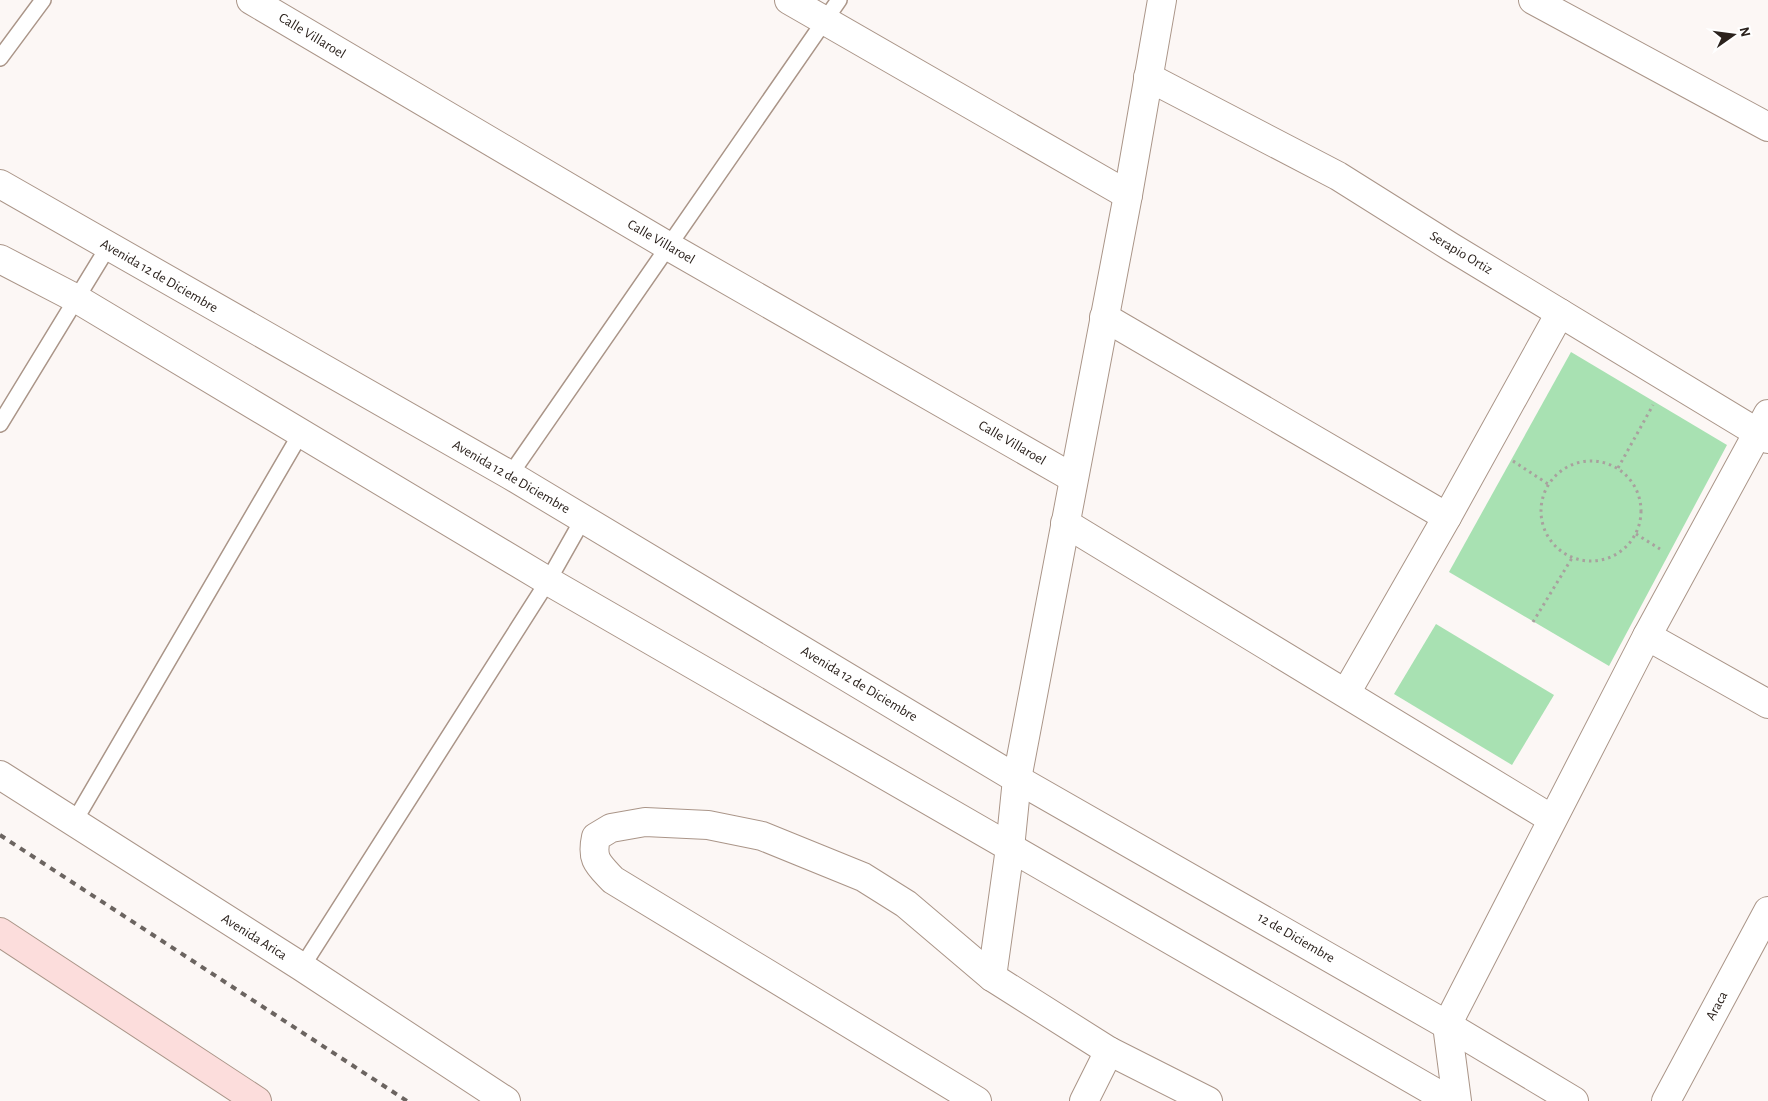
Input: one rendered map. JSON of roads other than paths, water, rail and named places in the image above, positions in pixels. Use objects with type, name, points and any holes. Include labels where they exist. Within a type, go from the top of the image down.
[{"type":"main road","points":[[0,932],[257,1101]]},
{"type":"street","name":"Calle Villaroel","points":[[251,0],[668,246],[1074,478]]},
{"type":"street","points":[[789,0],[832,10],[1128,195]]},
{"type":"street","points":[[992,977],[1010,848],[1017,779],[1128,195],[1162,0]]},
{"type":"street","points":[[1533,0],[1768,127]]},
{"type":"street","name":"Serapio Ortiz","points":[[1148,77],[1338,176],[1451,247],[1668,378],[1765,428]]},
{"type":"street","name":"Avenida 12 de Diciembre","points":[[0,184],[510,475],[1017,779]]},
{"type":"street","points":[[0,259],[77,299],[548,581],[1450,1101]]},
{"type":"street","points":[[1346,693],[1447,518],[1560,313]]},
{"type":"street","points":[[1104,317],[1447,518]]},
{"type":"street","points":[[1457,1101],[1447,1024],[1648,636],[1765,428]]},
{"type":"street","points":[[1065,523],[1552,819]]},
{"type":"street","points":[[1648,636],[1768,704]]},
{"type":"street","name":"Avenida Arica","points":[[0,775],[302,967],[506,1101]]},
{"type":"street","name":"12 de Diciembre","points":[[1017,779],[1447,1024],[1574,1101]]},
{"type":"street","points":[[977,1101],[613,880],[595,859],[593,851],[596,837],[611,828],[645,822],[708,825],[762,836],[863,877],[906,904],[992,977],[1110,1051],[1208,1101]]},
{"type":"street","name":"Araca","points":[[1666,1101],[1768,911]]},
{"type":"street","points":[[1084,1101],[1110,1051]]},
{"type":"lane","points":[[0,58],[43,0]]},
{"type":"lane","points":[[510,475],[832,10]]},
{"type":"lane","points":[[0,424],[108,247]]},
{"type":"lane","points":[[74,822],[301,433]]},
{"type":"lane","points":[[302,967],[548,581],[583,519]]},
{"type":"railway","points":[[0,835],[407,1101]]}]
